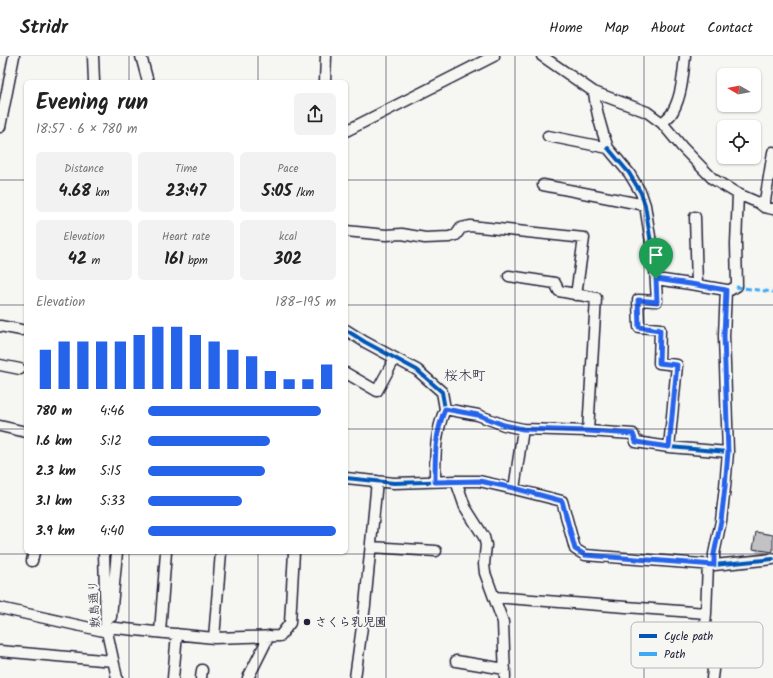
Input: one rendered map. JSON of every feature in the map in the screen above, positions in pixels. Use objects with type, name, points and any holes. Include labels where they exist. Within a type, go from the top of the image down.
[{"type":"street","points":[[0,127],[14,56]]},
{"type":"street","points":[[93,56],[94,80]]},
{"type":"street","points":[[141,56],[147,80]]},
{"type":"street","points":[[325,80],[326,56]]},
{"type":"street","points":[[348,130],[494,56]]},
{"type":"street","points":[[542,56],[594,92],[647,112],[662,123],[682,147],[714,179],[738,194],[769,208],[773,152]]},
{"type":"street","points":[[662,123],[673,112],[680,92],[685,56]]},
{"type":"street","points":[[594,92],[595,108],[608,148],[629,173],[641,193],[645,205],[655,268],[657,302],[638,300],[639,327],[660,330],[659,363],[677,365],[669,447]]},
{"type":"street","points":[[548,136],[608,148]]},
{"type":"street","points":[[543,185],[645,205]]},
{"type":"street","points":[[656,279],[726,290],[737,286],[736,244],[738,194]]},
{"type":"street","points":[[695,217],[697,285]]},
{"type":"street","points":[[348,231],[386,235],[402,234],[425,238],[449,237],[456,235],[461,228],[470,226],[584,238],[576,295]]},
{"type":"street","points":[[509,276],[556,283],[559,291],[596,298],[588,431]]},
{"type":"street","points":[[705,622],[711,564],[721,521],[724,500],[728,452],[724,336],[726,290]]},
{"type":"street","points":[[0,326],[22,330]]},
{"type":"street","points":[[348,331],[417,370],[442,392],[445,409],[439,424],[436,441],[435,482]]},
{"type":"street","points":[[348,374],[377,391],[395,358]]},
{"type":"street","points":[[0,365],[20,369]]},
{"type":"street","points":[[445,409],[478,415],[504,425],[523,429],[633,434],[636,442],[669,447],[728,452]]},
{"type":"street","points":[[0,426],[24,432]]},
{"type":"street","points":[[514,488],[523,429]]},
{"type":"street","points":[[348,478],[394,483],[479,481],[514,488],[562,501],[575,549],[585,555],[711,564],[773,560]]},
{"type":"street","points":[[356,678],[365,605],[377,481]]},
{"type":"street","points":[[456,481],[465,507],[484,537],[486,545],[484,564],[485,573],[503,622],[505,673],[456,661]]},
{"type":"street","points":[[371,547],[436,551]]},
{"type":"street","name":"敷島通り","points":[[104,554],[108,629],[117,678]]},
{"type":"street","points":[[108,629],[117,554]]},
{"type":"street","points":[[160,632],[166,554]]},
{"type":"street","points":[[214,638],[220,554]]},
{"type":"street","points":[[0,608],[108,629],[160,632],[214,638],[280,636],[290,623],[294,554]]},
{"type":"street","points":[[494,596],[706,612]]},
{"type":"street","points":[[173,678],[177,634]]},
{"type":"street","points":[[248,678],[269,636]]},
{"type":"street","points":[[0,651],[113,661]]},
{"type":"street","points":[[712,668],[712,678]]},
{"type":"building","points":[[756,532],[773,535],[773,552],[753,549]]},
{"type":"marked path","points":[[736,287],[773,292]]},
{"type":"cycle path","points":[[608,148],[629,173],[641,193],[645,205],[655,268],[657,301],[638,300],[639,327],[660,329],[659,363],[677,365],[669,447]]},
{"type":"cycle path","points":[[348,331],[417,370],[442,392],[445,409],[478,415],[504,425],[523,429],[633,434],[636,442],[669,447],[728,452]]},
{"type":"cycle path","points":[[348,478],[394,483],[479,481],[562,501],[575,549],[585,555],[714,565],[773,559]]},
{"type":"place","name":"さくら乳児園","points":[[307,622]]},
{"type":"district","name":"桜木町","points":[[465,375]]},
{"type":"route","points":[[656,279],[726,290],[724,336],[728,452],[721,521],[714,554],[714,565],[585,555],[575,549],[562,501],[514,488],[479,481],[435,482],[436,441],[439,424],[445,409],[478,415],[504,425],[523,429],[633,434],[636,442],[669,447],[677,365],[659,363],[660,330],[639,327],[638,300],[657,302],[656,279]]}]
